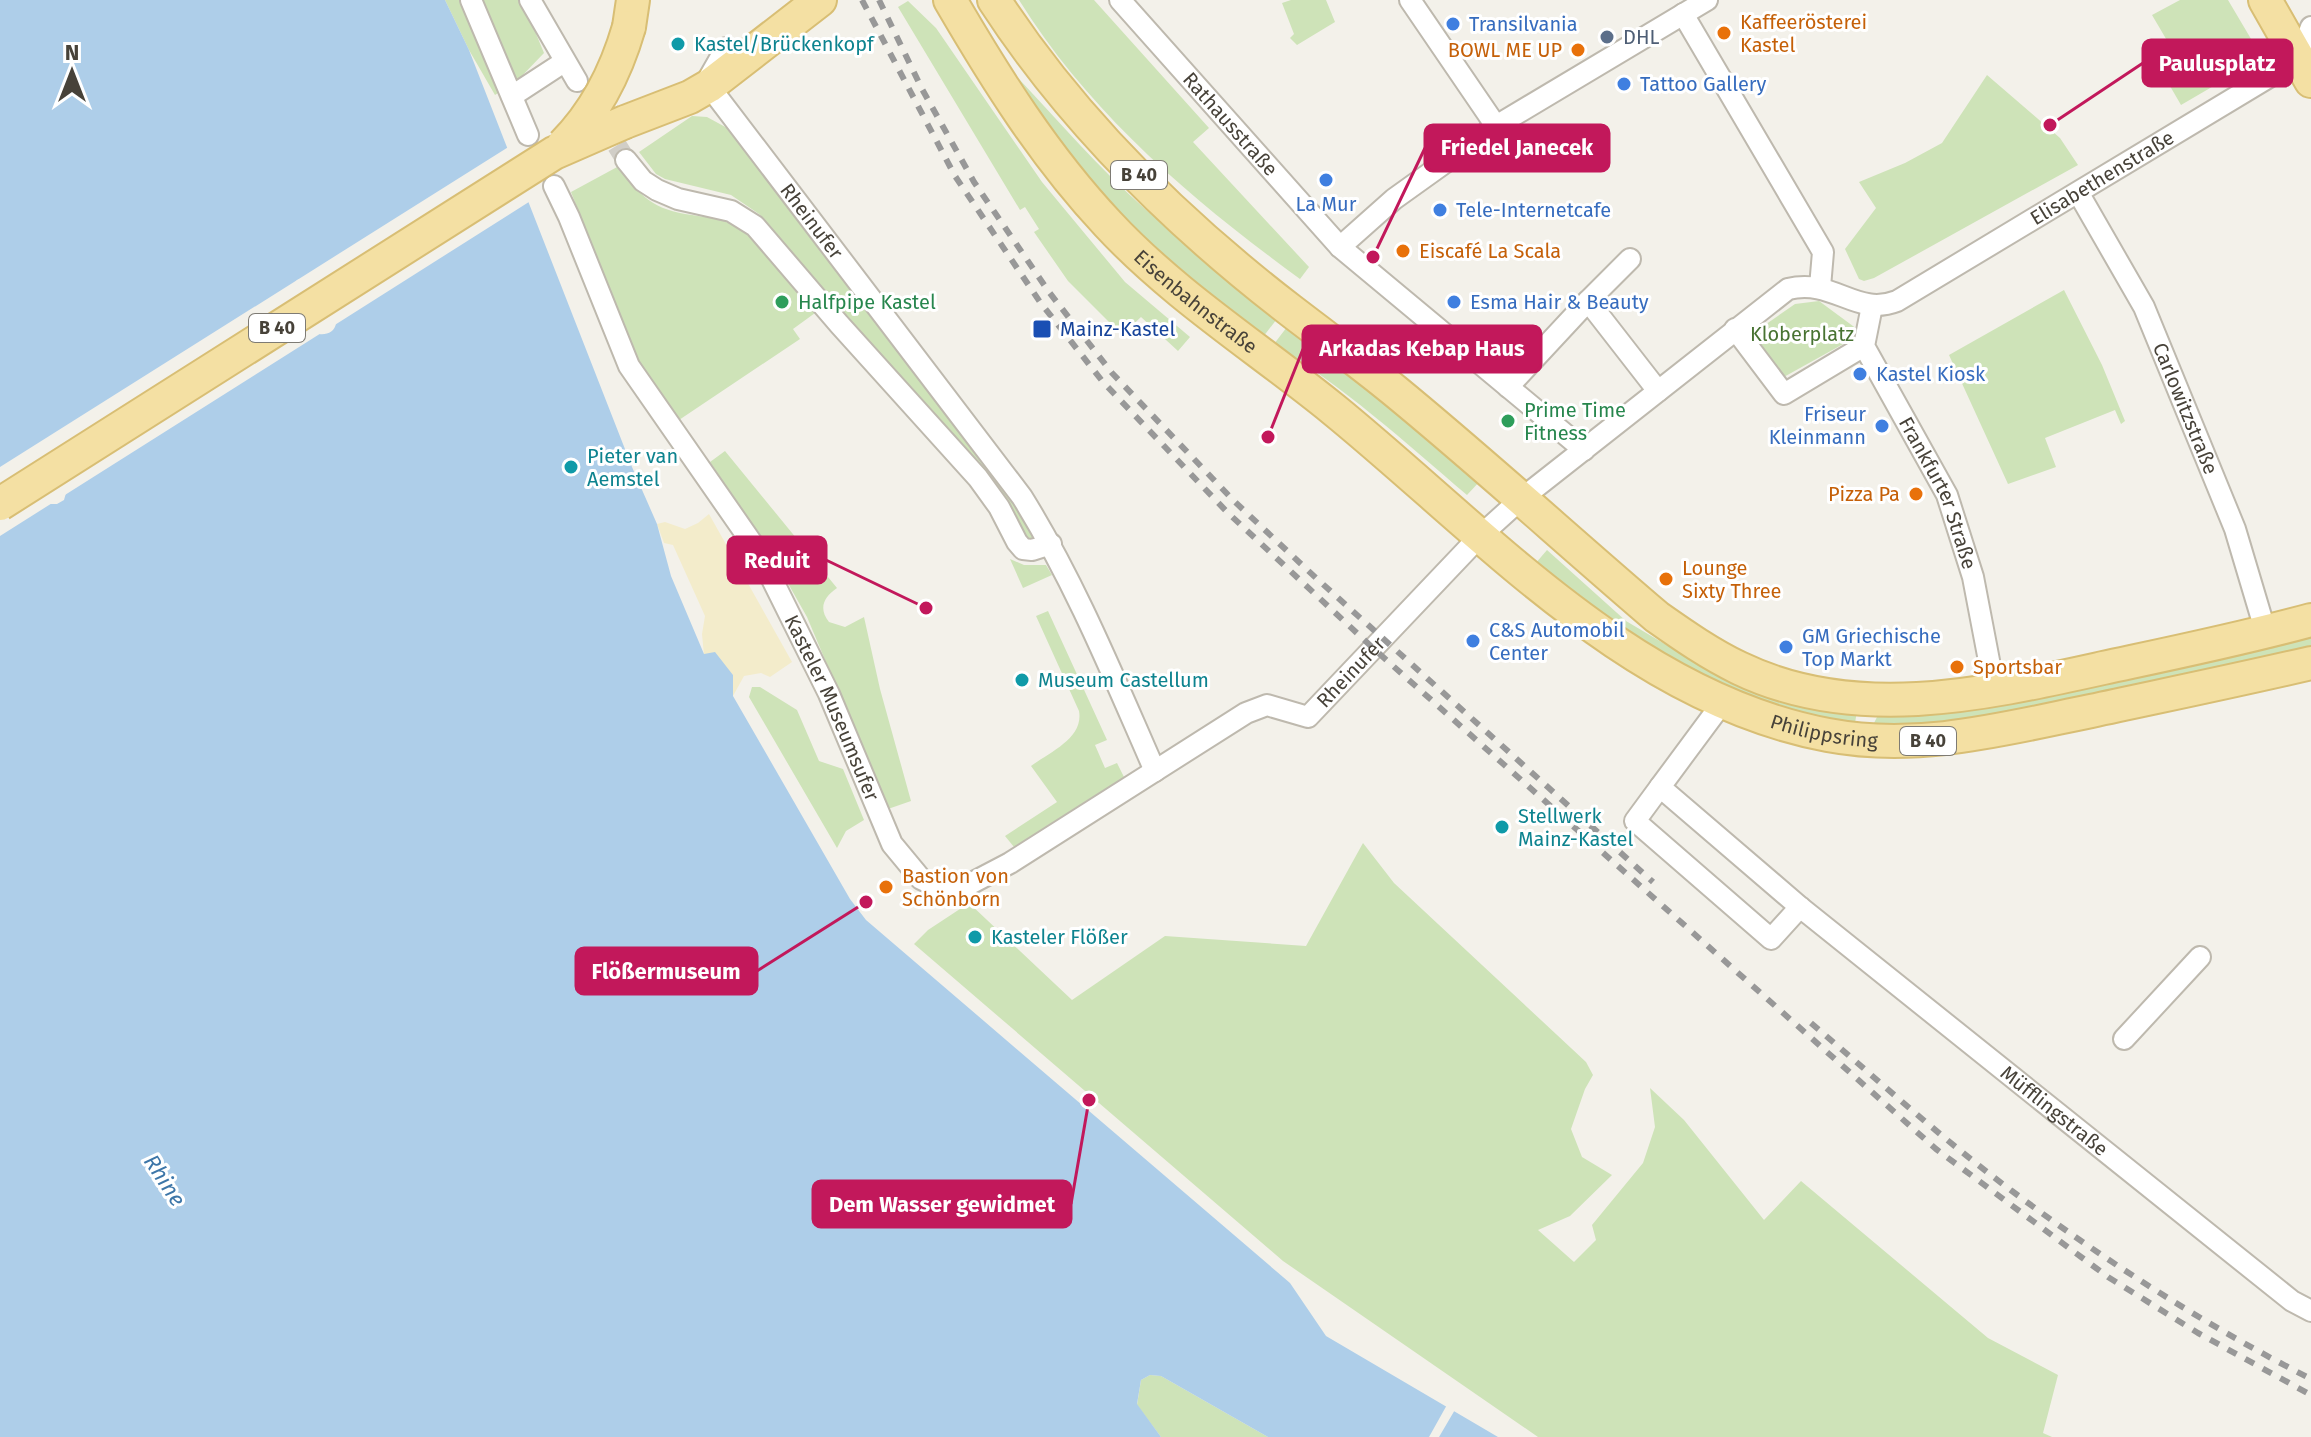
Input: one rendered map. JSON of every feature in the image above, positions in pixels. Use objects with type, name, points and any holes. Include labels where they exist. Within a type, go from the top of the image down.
[{"type":"main road","points":[[2265,0],[2305,70]]},
{"type":"main road","name":"B 40","points":[[694,88],[726,48],[801,6]]},
{"type":"main road","name":"B 40","points":[[0,504],[554,153],[694,88],[801,6]]},
{"type":"main road","name":"Eisenbahnstraße","points":[[973,7],[1155,191],[1290,310],[1361,363],[1521,499]]},
{"type":"main road","name":"Eisenbahnstraße","points":[[973,7],[1034,134],[1109,225],[1152,267],[1336,411],[1480,536]]},
{"type":"main road","name":"B 40","points":[[554,153],[572,136],[601,96],[622,51],[631,14]]},
{"type":"main road","name":"Philippsring","points":[[1521,499],[1657,617],[1697,645],[1770,681],[1813,691],[1870,699],[1935,699],[1995,692],[2266,633],[2311,620]]},
{"type":"main road","name":"Philippsring","points":[[1480,536],[1643,661],[1723,702],[1828,735],[1871,741],[1937,740],[1976,735],[2311,663]]},
{"type":"main road","points":[[1870,699],[1864,713],[1864,727],[1871,741]]},
{"type":"street","points":[[471,0],[528,135]]},
{"type":"street","points":[[530,0],[577,81]]},
{"type":"street","name":"Rathausstraße","points":[[1120,0],[1340,247],[1584,450]]},
{"type":"street","points":[[1340,247],[1394,199],[1496,126],[1707,0]]},
{"type":"street","points":[[1413,1],[1496,126]]},
{"type":"street","points":[[1683,14],[1823,252],[1820,287]]},
{"type":"street","points":[[2305,70],[2311,27]]},
{"type":"street","points":[[512,96],[564,62]]},
{"type":"street","name":"Elisabethenstraße","points":[[1872,306],[1886,306],[1897,301],[2079,194],[2305,70]]},
{"type":"street","name":"Rheinufer","points":[[694,88],[1022,497],[1051,544],[1155,771]]},
{"type":"street","points":[[626,160],[643,181],[657,190],[678,199],[731,211],[755,226],[978,478],[1023,549],[1032,550],[1051,544]]},
{"type":"street","name":"Kasteler Museumsufer","points":[[554,186],[629,366],[759,553],[823,681],[892,844],[921,879],[934,885]]},
{"type":"street","name":"Carlowitzstraße","points":[[2079,194],[2144,307],[2235,529],[2266,633]]},
{"type":"street","points":[[1508,387],[1630,259]]},
{"type":"street","points":[[1480,536],[1521,499],[1735,329],[1788,289],[1820,287],[1872,306],[1864,346],[1784,394],[1735,329]]},
{"type":"street","points":[[1588,301],[1658,391]]},
{"type":"street","name":"Frankfurter Straße","points":[[1864,346],[1947,495],[1973,577],[1995,692]]},
{"type":"street","name":"Rheinufer","points":[[934,885],[955,889],[1010,863],[1246,713],[1267,705],[1308,717],[1480,536]]},
{"type":"street","points":[[1723,702],[1635,821],[1771,939],[1800,907]]},
{"type":"street","name":"Müfflingstraße","points":[[1660,787],[1800,907],[2280,1291],[2311,1311]]},
{"type":"street","points":[[2124,1039],[2200,957]]},
{"type":"green space","points":[[445,0],[522,0],[544,53],[518,80],[495,95]]},
{"type":"green space","points":[[1019,0],[1094,0],[1209,128],[1193,142],[1309,267],[1300,279],[1221,218],[1146,153],[1078,81]]},
{"type":"green space","points":[[1326,0],[1335,22],[1297,45],[1290,38],[1294,34],[1282,3]]},
{"type":"green space","points":[[2180,0],[2228,0],[2257,49],[2253,63],[2181,105],[2163,74],[2182,66],[2152,15]]},
{"type":"green space","points":[[908,1],[936,28],[1042,182],[1125,282],[1190,337],[1178,351],[1141,317],[1122,335],[1068,281],[1034,232],[1039,229],[1025,207],[1020,210],[898,7]]},
{"type":"green space","points":[[1987,75],[2060,138],[2078,165],[1874,278],[1859,279],[1845,249],[1876,208],[1859,182],[1942,143]]},
{"type":"green space","points":[[1019,79],[1095,161],[1144,208],[1280,315],[1263,337],[1194,287],[1097,195],[1015,83]]},
{"type":"green space","points":[[692,116],[707,117],[729,129],[1011,497],[1035,535],[1032,539],[1025,538],[885,360],[759,214],[731,195],[656,174],[639,152]]},
{"type":"green space","points":[[619,166],[641,194],[658,205],[679,213],[720,220],[741,230],[775,263],[815,313],[793,329],[800,339],[679,420],[634,353],[571,192]]},
{"type":"green space","points":[[2064,290],[2102,365],[2125,421],[2121,424],[2115,410],[2045,438],[2056,467],[2008,484],[1949,355]]},
{"type":"green space","name":"Kloberplatz","points":[[1819,301],[1857,329],[1854,338],[1782,378],[1749,336],[1795,304]]},
{"type":"green space","points":[[1290,323],[1481,480],[1467,495],[1349,396],[1274,344]]},
{"type":"green space","points":[[725,451],[837,588],[823,607],[829,622],[845,627],[864,617],[911,801],[888,809],[807,617],[768,548],[710,462]]},
{"type":"green space","points":[[1547,550],[1626,621],[1712,672],[1768,692],[1857,711],[1854,729],[1812,723],[1653,656],[1535,564]]},
{"type":"green space","points":[[1010,559],[1024,565],[1046,565],[1052,575],[1023,588]]},
{"type":"green space","points":[[1048,611],[1107,740],[1095,745],[1105,768],[1117,763],[1124,777],[1014,847],[1005,836],[1057,802],[1031,766],[1071,737],[1079,721],[1079,711],[1036,616]]},
{"type":"green space","points":[[2311,631],[2311,652],[1908,732],[1873,725],[1879,713]]},
{"type":"green space","points":[[752,687],[760,687],[797,710],[819,761],[843,769],[864,820],[846,831],[837,848],[749,697]]},
{"type":"green space","points":[[1363,843],[1394,883],[1586,1062],[1593,1075],[1571,1129],[1582,1157],[1612,1175],[1570,1216],[1538,1230],[1574,1262],[1596,1240],[1592,1225],[1643,1163],[1655,1127],[1650,1088],[1684,1120],[1764,1220],[1801,1181],[1988,1338],[2058,1375],[2043,1433],[2052,1437],[1538,1437],[1283,1261],[914,944],[928,930],[969,903],[1072,1000],[1165,936],[1306,946]]},
{"type":"green space","points":[[1150,1375],[1161,1376],[1268,1437],[1161,1437],[1137,1405],[1141,1380]]},
{"type":"sand","points":[[709,514],[792,662],[770,677],[761,673],[744,676],[733,696],[733,675],[704,655],[702,634],[705,616],[673,545],[664,543],[657,524],[665,522],[685,529]]},
{"type":"water","name":"Rhine","points":[[0,0],[445,0],[469,50],[657,524],[671,576],[704,654],[715,652],[733,675],[733,696],[850,899],[866,920],[1290,1283],[1326,1336],[1498,1437],[1268,1437],[1161,1376],[1150,1375],[1141,1380],[1137,1404],[1161,1437],[0,1437]],"holes":[[[305,277],[336,323],[328,333],[319,334],[292,286]],[[33,447],[66,493],[64,500],[57,504],[49,504],[22,455]]]},
{"type":"pier","points":[[510,146],[532,200],[330,328],[332,324],[306,282],[299,283],[295,289],[321,330],[326,330],[0,536],[0,467]],"holes":[[[36,452],[62,494],[52,501],[25,458],[29,453]]]},
{"type":"pier","points":[[1448,1403],[1456,1408],[1439,1437],[1429,1437]]},
{"type":"tunnel","points":[[601,120],[626,160]]},
{"type":"railway","points":[[862,0],[955,176],[1040,302],[1103,382],[1227,512],[1374,649],[1936,1149],[2108,1277],[2198,1333],[2311,1395]]},
{"type":"railway","points":[[879,0],[922,89],[974,182],[1049,292],[1112,373],[1234,501],[1653,882]]},
{"type":"railway","points":[[1811,1023],[1960,1151],[2047,1217],[2195,1315],[2311,1379]]},
{"type":"place","name":"Transilvania","points":[[1453,24]]},
{"type":"place","name":"Kaffeerösterei Kastel","points":[[1724,33]]},
{"type":"place","name":"DHL","points":[[1607,37]]},
{"type":"place","name":"Kastel/Brückenkopf","points":[[678,44]]},
{"type":"place","name":"BOWL ME UP","points":[[1578,50]]},
{"type":"place","name":"Tattoo Gallery","points":[[1624,84]]},
{"type":"place","name":"Paulusplatz","points":[[2050,125]]},
{"type":"place","name":"La Mur","points":[[1326,180]]},
{"type":"place","name":"Tele-Internetcafe","points":[[1440,210]]},
{"type":"place","name":"Eiscafé La Scala","points":[[1403,251]]},
{"type":"place","name":"Friedel Janecek","points":[[1373,257]]},
{"type":"place","name":"Halfpipe Kastel","points":[[782,302]]},
{"type":"place","name":"Esma Hair & Beauty","points":[[1454,302]]},
{"type":"place","name":"Mainz-Kastel","points":[[1042,329]]},
{"type":"place","name":"Kastel Kiosk","points":[[1860,374]]},
{"type":"place","name":"Prime Time Fitness","points":[[1508,421]]},
{"type":"place","name":"Friseur Kleinmann","points":[[1882,426]]},
{"type":"place","name":"Arkadas Kebap Haus","points":[[1268,437]]},
{"type":"place","name":"Pieter van Aemstel","points":[[571,467]]},
{"type":"place","name":"Pizza Pa","points":[[1916,494]]},
{"type":"place","name":"Lounge Sixty Three","points":[[1666,579]]},
{"type":"place","name":"Reduit","points":[[926,608]]},
{"type":"place","name":"C&S Automobil Center","points":[[1473,641]]},
{"type":"place","name":"GM Griechische Top Markt","points":[[1786,647]]},
{"type":"place","name":"Sportsbar","points":[[1957,667]]},
{"type":"place","name":"Museum Castellum","points":[[1022,680]]},
{"type":"place","name":"Stellwerk Mainz-Kastel","points":[[1502,827]]},
{"type":"place","name":"Bastion von Schönborn","points":[[886,887]]},
{"type":"place","name":"Flößermuseum","points":[[866,902]]},
{"type":"place","name":"Kasteler Flößer","points":[[975,937]]},
{"type":"place","name":"Dem Wasser gewidmet","points":[[1089,1100]]}]
